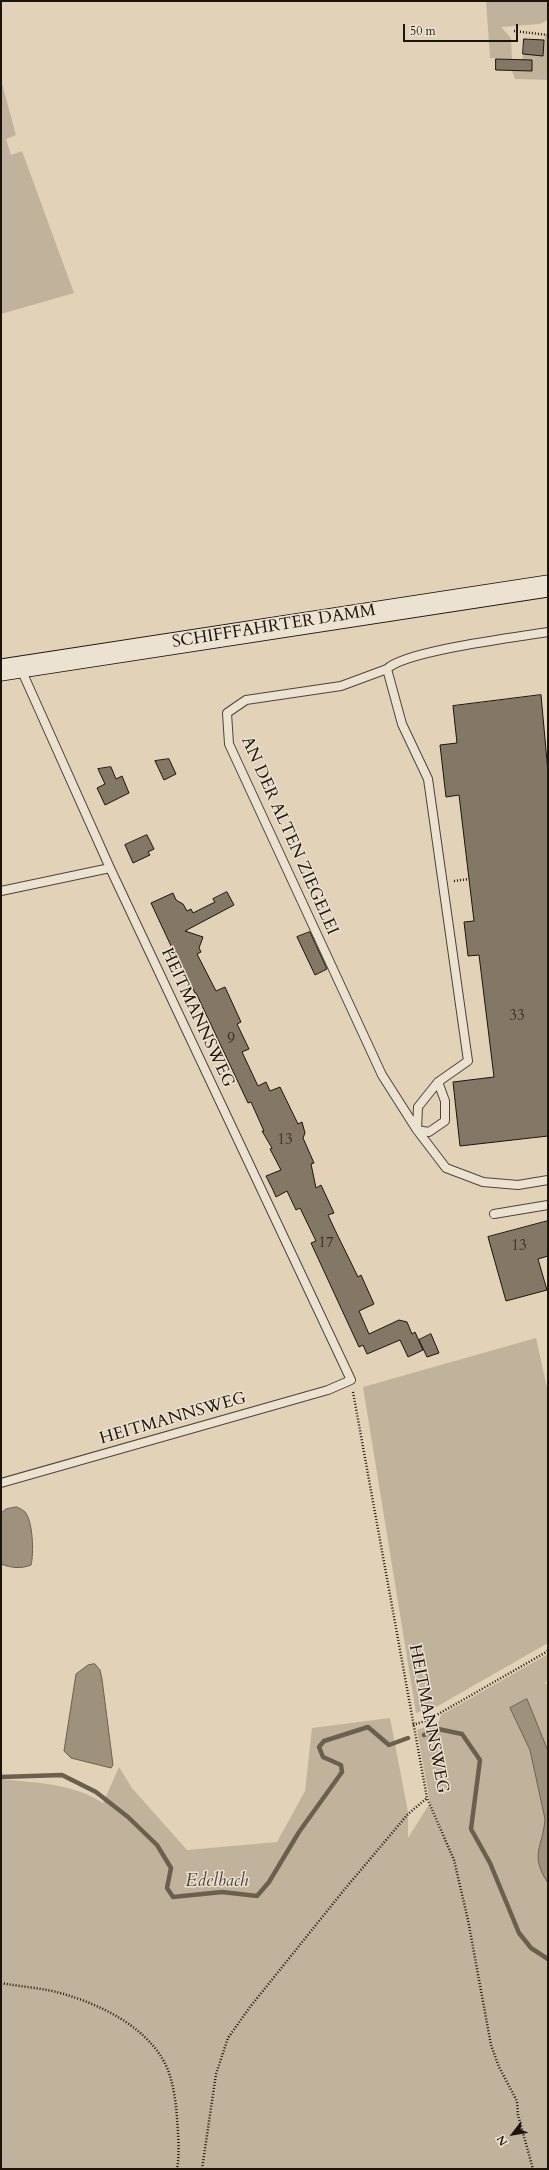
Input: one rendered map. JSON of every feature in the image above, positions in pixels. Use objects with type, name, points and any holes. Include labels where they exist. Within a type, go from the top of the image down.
[{"type":"main road","name":"SCHIFFFAHRTER DAMM","points":[[10,668],[548,586]]},
{"type":"lane","points":[[438,1082],[446,1101],[445,1121],[428,1132],[417,1130],[418,1107],[438,1082],[468,1061],[428,779],[402,724],[387,669],[392,664],[430,652],[548,632]]},
{"type":"lane","name":"HEITMANNSWEG","points":[[1,1483],[328,1390],[351,1380],[110,868],[10,668]]},
{"type":"lane","name":"AN DER ALTEN ZIEGELEI","points":[[387,669],[340,686],[246,700],[227,713],[229,744],[382,1075],[417,1130],[446,1168],[483,1182],[518,1185],[548,1180]]},
{"type":"lane","points":[[1,891],[110,868]]},
{"type":"lane","points":[[494,1214],[548,1205]]},
{"type":"path","points":[[514,31],[548,35]]},
{"type":"path","points":[[442,882],[470,879]]},
{"type":"path","name":"HEITMANNSWEG","points":[[351,1380],[427,1798],[454,1860],[468,1920],[491,2045],[499,2067],[517,2101],[518,2115],[533,2169]]},
{"type":"path","points":[[414,1725],[428,1720],[548,1650]]},
{"type":"path","points":[[202,2169],[216,2074],[228,2038],[250,2007],[344,1890],[408,1814],[427,1798]]},
{"type":"path","points":[[1,1983],[66,1994],[98,2007],[142,2033],[158,2051],[170,2075],[176,2106],[179,2141],[177,2169]]},
{"type":"shaded area","points":[[486,1],[548,1],[548,20],[540,24],[501,27],[511,38],[512,59],[490,58]]},
{"type":"shaded area","points":[[545,34],[548,35],[548,80],[515,79],[512,71],[522,64],[523,54],[543,55]]},
{"type":"shaded area","points":[[1,80],[16,135],[6,139],[11,155],[22,151],[74,293],[1,314]]},
{"type":"shaded area","points":[[536,1338],[548,1392],[548,1643],[438,1706],[416,1713],[363,1387]]},
{"type":"shaded area","points":[[17,1507],[24,1511],[28,1516],[30,1523],[33,1546],[32,1560],[31,1565],[12,1567],[1,1564],[1,1513],[6,1509]]},
{"type":"shaded area","points":[[548,1654],[548,1680],[545,1683],[548,1685],[548,1751],[527,1699],[510,1708],[530,1750],[545,1819],[538,1858],[542,1873],[548,1883],[548,2169],[1,2169],[1,1779],[41,1783],[67,1788],[91,1796],[103,1803],[119,1767],[132,1788],[187,1850],[277,1842],[305,1791],[312,1728],[390,1718],[408,1812],[408,1838],[430,1803],[417,1730],[439,1721],[441,1715]]},
{"type":"shaded area","points":[[95,1664],[100,1670],[102,1679],[113,1765],[111,1768],[71,1758],[64,1751],[76,1674],[88,1665]]},
{"type":"shaded area","points":[[527,1699],[548,1751],[548,1883],[542,1873],[538,1858],[545,1819],[530,1750],[510,1708]]},
{"type":"building","points":[[524,39],[544,40],[543,56],[523,54]]},
{"type":"building","points":[[496,59],[532,60],[532,71],[496,70]]},
{"type":"building","points":[[541,695],[548,772],[548,1136],[460,1146],[453,1082],[494,1077],[479,955],[468,956],[464,922],[474,921],[459,795],[446,797],[440,745],[457,743],[453,706]]},
{"type":"building","points":[[169,759],[176,774],[164,780],[155,761]]},
{"type":"building","points":[[111,767],[116,779],[122,776],[129,793],[105,805],[97,788],[105,784],[98,769]]},
{"type":"building","points":[[147,835],[154,849],[148,852],[150,855],[133,863],[125,845]]},
{"type":"building","points":[[227,892],[234,905],[185,931],[203,937],[199,948],[201,952],[197,954],[216,991],[225,987],[241,1022],[237,1024],[249,1049],[242,1052],[258,1086],[266,1082],[270,1091],[280,1087],[298,1124],[302,1122],[305,1133],[303,1138],[314,1163],[311,1164],[316,1188],[321,1185],[334,1213],[328,1215],[358,1277],[361,1275],[374,1304],[359,1311],[369,1334],[399,1320],[407,1322],[412,1334],[415,1332],[423,1350],[408,1357],[400,1340],[367,1354],[363,1345],[359,1347],[311,1243],[316,1241],[300,1208],[296,1210],[287,1191],[276,1197],[266,1176],[281,1170],[270,1149],[272,1148],[262,1131],[264,1131],[251,1102],[248,1103],[196,993],[175,953],[170,952],[172,948],[151,903],[173,893],[176,900],[183,904],[187,911],[191,909],[193,913],[215,902],[213,899]]},
{"type":"building","points":[[310,932],[327,969],[315,975],[297,937]]},
{"type":"building","points":[[548,1221],[548,1256],[538,1259],[547,1290],[506,1301],[488,1237]]},
{"type":"building","points":[[431,1334],[439,1353],[427,1357],[419,1340]]},
{"type":"waterway","name":"Edelbach","points":[[1,1777],[62,1775],[96,1792],[128,1817],[157,1845],[171,1868],[167,1888],[173,1897],[222,1892],[257,1896],[269,1882],[299,1832],[342,1772],[341,1765],[323,1757],[319,1747],[324,1741],[368,1727],[389,1745],[408,1738]]},
{"type":"waterway","name":"Edelbach","points":[[424,1735],[438,1729],[462,1734],[480,1760],[471,1829],[490,1863],[519,1933],[531,1948],[548,1959]]}]
